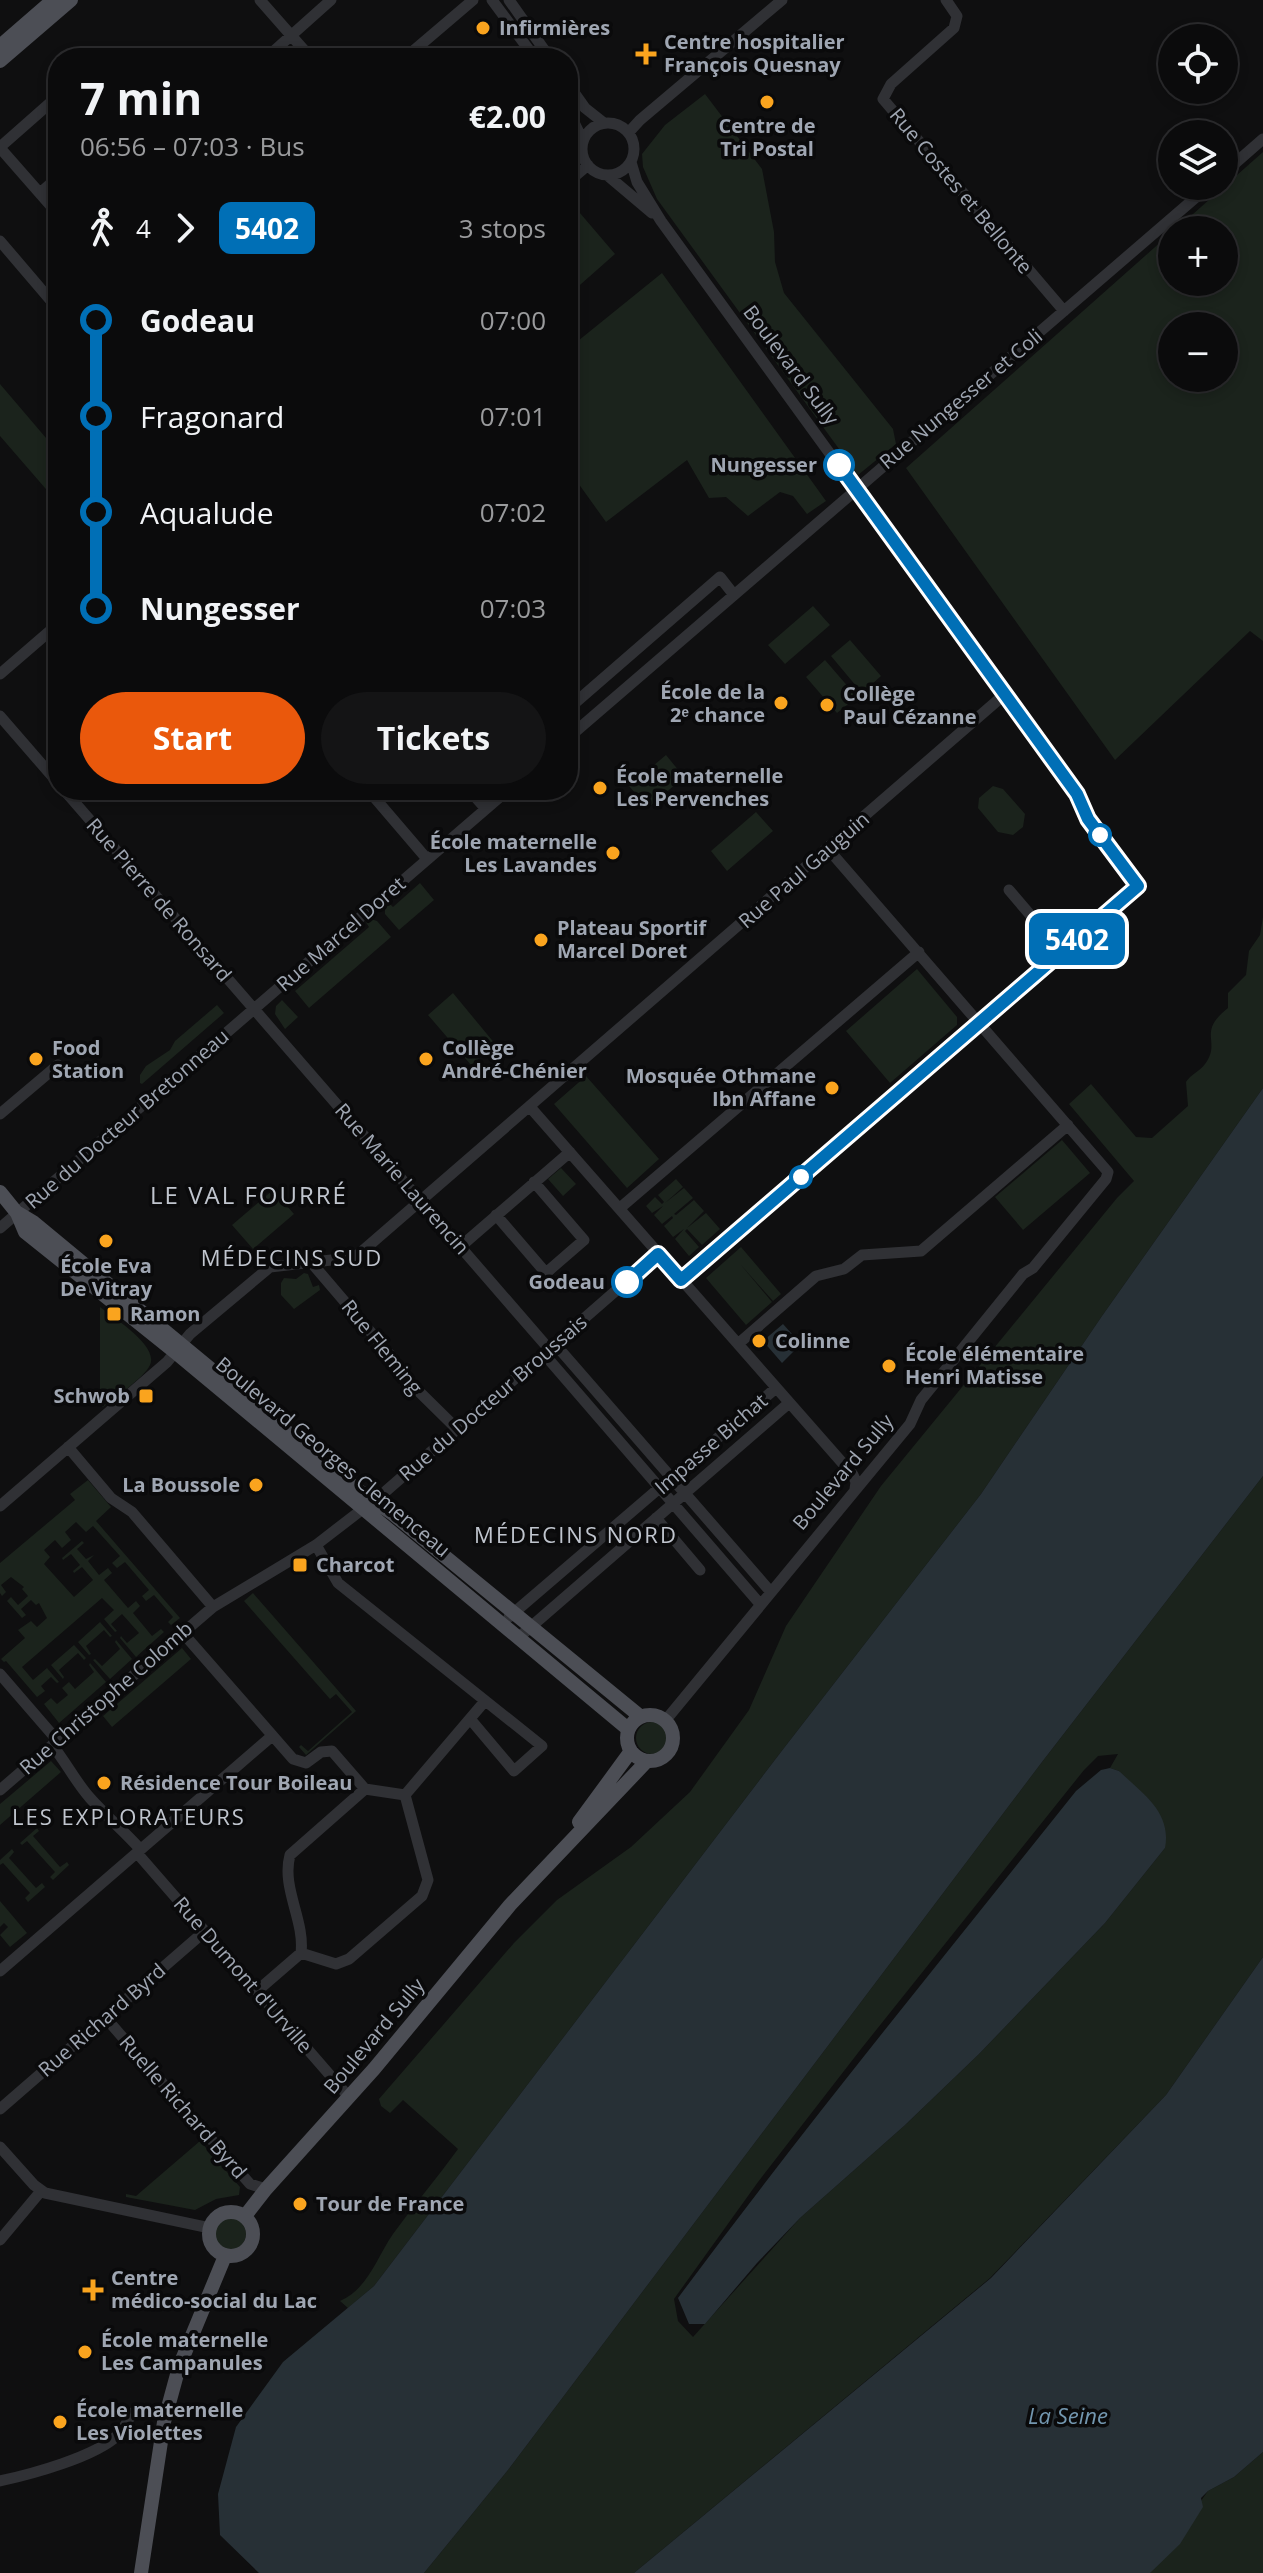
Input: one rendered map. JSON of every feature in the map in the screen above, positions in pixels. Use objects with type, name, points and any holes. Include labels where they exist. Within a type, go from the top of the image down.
[{"type":"main road","points":[[0,46],[53,0]]},
{"type":"main road","points":[[0,61],[71,0]]},
{"type":"main road","name":"Boulevard Georges Clemenceau","points":[[0,1192],[17,1213],[33,1222],[628,1729]]},
{"type":"main road","name":"Boulevard Georges Clemenceau","points":[[368,1505],[514,1613],[641,1717]]},
{"type":"main road","points":[[652,1715],[665,1721],[673,1733],[671,1748],[661,1759],[640,1760],[627,1743],[628,1729],[641,1717],[652,1715]]},
{"type":"main road","name":"Boulevard Sully","points":[[532,1882],[631,1751]]},
{"type":"main road","name":"Boulevard Sully","points":[[245,2216],[532,1882],[647,1761]]},
{"type":"main road","points":[[224,2212],[239,2212],[245,2216],[253,2229],[252,2244],[240,2254],[225,2256],[214,2248],[209,2235],[213,2221],[224,2212]]},
{"type":"main road","points":[[141,2573],[164,2422],[179,2367],[225,2256]]},
{"type":"street","points":[[260,0],[302,48]]},
{"type":"street","points":[[277,48],[331,0]]},
{"type":"street","points":[[417,48],[473,0]]},
{"type":"street","points":[[492,0],[528,48]]},
{"type":"street","points":[[509,0],[543,48]]},
{"type":"street","points":[[629,132],[782,0]]},
{"type":"street","name":"Rue Costes et Bellonte","points":[[946,0],[957,16],[954,28],[891,84],[883,99],[1064,311]]},
{"type":"street","points":[[578,98],[604,123]]},
{"type":"street","points":[[48,105],[0,147],[48,202]]},
{"type":"street","points":[[583,141],[591,129],[604,123],[617,124],[629,132],[634,146],[631,162],[637,182],[661,221]]},
{"type":"street","points":[[578,131],[583,141],[583,157],[588,165],[607,175],[661,221]]},
{"type":"street","points":[[1238,161],[1263,139]]},
{"type":"street","points":[[607,175],[621,172],[631,162]]},
{"type":"street","points":[[578,174],[588,165]]},
{"type":"street","points":[[40,193],[48,186]]},
{"type":"street","name":"Rue Nungesser et Coli","points":[[578,729],[1193,200]]},
{"type":"street","name":"Boulevard Sully","points":[[661,221],[1077,794],[1088,819],[1138,886],[1062,952]]},
{"type":"street","points":[[0,241],[48,297]]},
{"type":"street","points":[[578,700],[720,577],[734,595]]},
{"type":"street","points":[[0,674],[48,633]]},
{"type":"street","name":"Rue Paul Gauguin","points":[[0,1506],[190,1334],[270,1267],[354,1257],[829,850],[1005,694]]},
{"type":"street","points":[[0,716],[48,771]]},
{"type":"street","name":"Rue Pierre de Ronsard","points":[[73,800],[254,1009]]},
{"type":"street","points":[[377,800],[427,859],[496,800]]},
{"type":"street","points":[[478,800],[486,809]]},
{"type":"street","points":[[738,1344],[816,1276],[839,1271],[862,1255],[921,1251],[1068,1125],[829,850]]},
{"type":"street","name":"Rue Marcel Doret","points":[[254,1009],[427,859]]},
{"type":"street","points":[[681,1280],[1062,952],[1009,890]]},
{"type":"street","points":[[620,1208],[919,952]]},
{"type":"street","name":"Rue Marie Laurencin","points":[[254,1009],[549,1349]]},
{"type":"street","name":"Rue du Docteur Bretonneau","points":[[0,1228],[254,1009]]},
{"type":"street","points":[[0,1114],[58,1065]]},
{"type":"street","points":[[530,1107],[853,1475],[855,1489]]},
{"type":"street","name":"Boulevard Sully","points":[[665,1721],[910,1424],[921,1400],[1023,1274],[1033,1268],[1106,1179],[1108,1172],[1068,1125]]},
{"type":"street","points":[[460,1247],[570,1152]]},
{"type":"street","points":[[496,1215],[546,1273],[584,1240],[534,1182]]},
{"type":"street","name":"Rue du Docteur Broussais","points":[[316,1545],[368,1505],[658,1254]]},
{"type":"street","name":"Rue Fleming","points":[[310,1261],[392,1357],[391,1364],[457,1429]]},
{"type":"street","points":[[549,1349],[671,1478],[770,1591]]},
{"type":"street","points":[[549,1349],[660,1488],[760,1604]]},
{"type":"street","name":"Impasse Bichat","points":[[502,1624],[776,1388]]},
{"type":"street","name":"Impasse Bichat","points":[[518,1638],[789,1403]]},
{"type":"street","points":[[68,1447],[111,1498],[132,1512],[213,1607]]},
{"type":"street","points":[[656,1518],[700,1570]]},
{"type":"street","points":[[316,1545],[338,1583],[542,1746],[514,1771],[471,1720]]},
{"type":"street","name":"Rue Christophe Colomb","points":[[0,1790],[213,1607],[316,1545]]},
{"type":"street","points":[[182,1632],[298,1762],[306,1763],[321,1752],[332,1751],[365,1789],[405,1795]]},
{"type":"street","name":"Rue Dumont d'Urville","points":[[0,1674],[55,1743],[67,1769],[91,1800],[117,1823],[205,1931],[349,2097]]},
{"type":"street","points":[[405,1795],[485,1701]]},
{"type":"street","points":[[0,1971],[272,1736]]},
{"type":"street","points":[[257,1991],[301,1953],[303,1939],[286,1870],[290,1855],[365,1789]]},
{"type":"street","points":[[301,1953],[336,1964],[349,1959],[422,1896],[428,1880],[405,1795]]},
{"type":"street","name":"Rue Richard Byrd","points":[[0,2109],[205,1931]]},
{"type":"street","name":"Ruelle Richard Byrd","points":[[105,2017],[250,2184],[266,2189]]},
{"type":"street","points":[[0,2147],[41,2191],[210,2228]]},
{"type":"street","points":[[0,2240],[41,2191]]},
{"type":"street","points":[[0,2481],[66,2462],[99,2447],[119,2435],[132,2413]]},
{"type":"shaded area","points":[[705,94],[762,169],[774,232],[775,262],[784,293],[893,429],[896,444],[858,475],[657,199],[643,167],[642,154],[665,125]]},
{"type":"shaded area","points":[[1263,152],[1263,641],[1250,631],[1115,760],[906,468],[1158,244],[1158,296],[1238,296],[1238,216],[1191,216],[1209,200],[1238,200],[1238,174]]},
{"type":"shaded area","points":[[578,211],[615,254],[578,287]]},
{"type":"shaded area","points":[[662,273],[826,501],[807,514],[793,496],[780,492],[748,516],[726,497],[709,498],[687,460],[606,522],[578,483],[578,341]]},
{"type":"shaded area","points":[[0,384],[48,440],[48,491],[0,436]]},
{"type":"shaded area","points":[[813,606],[830,625],[785,664],[768,645]]},
{"type":"shaded area","points":[[850,640],[881,676],[862,693],[831,656]]},
{"type":"shaded area","points":[[825,660],[857,697],[837,713],[806,677]]},
{"type":"shaded area","points":[[666,755],[684,777],[648,808],[629,786]]},
{"type":"shaded area","points":[[993,786],[1003,789],[1025,814],[1023,827],[1013,835],[998,832],[978,808],[979,798]]},
{"type":"shaded area","points":[[756,812],[773,831],[727,871],[711,851]]},
{"type":"shaded area","points":[[420,883],[434,900],[399,930],[385,914],[385,905],[388,902],[393,907]]},
{"type":"shaded area","points":[[1263,917],[1263,1088],[981,1494],[374,2286],[348,2308],[340,2301],[365,2281],[393,2234],[458,2149],[403,2100],[390,2113],[381,2106],[379,2099],[514,1943],[557,1900],[631,1847],[690,1792],[749,1710],[786,1626],[881,1486],[1134,1181],[1069,1104],[1091,1084],[1136,1137],[1152,1138],[1188,1106],[1186,1082],[1210,1056],[1213,1024],[1228,1008],[1228,993],[1246,975],[1249,951],[1260,935]]},
{"type":"shaded area","points":[[365,921],[377,921],[391,937],[309,1008],[295,991],[369,927]]},
{"type":"shaded area","points":[[917,969],[957,1017],[957,1025],[890,1083],[846,1031]]},
{"type":"shaded area","points":[[453,993],[496,1045],[471,1065],[428,1015]]},
{"type":"shaded area","points":[[282,1000],[298,1017],[285,1029],[275,1014],[276,1006]]},
{"type":"shaded area","points":[[217,1005],[224,1013],[140,1083],[140,1075],[146,1066],[170,1050],[175,1041]]},
{"type":"shaded area","points":[[586,1076],[659,1159],[627,1188],[554,1104]]},
{"type":"shaded area","points":[[1062,1140],[1090,1173],[1023,1230],[995,1197]]},
{"type":"shaded area","points":[[561,1168],[576,1184],[563,1196],[548,1179]]},
{"type":"shaded area","points":[[676,1179],[683,1187],[665,1203],[684,1188],[693,1198],[674,1214],[694,1200],[704,1211],[687,1228],[706,1213],[720,1229],[702,1245],[687,1229],[685,1231],[699,1247],[689,1256],[675,1239],[684,1229],[673,1237],[664,1226],[672,1216],[662,1224],[654,1215],[663,1206],[652,1213],[646,1206],[655,1197],[662,1204],[664,1202],[658,1195]]},
{"type":"shaded area","points":[[273,1190],[294,1214],[253,1249],[232,1225]]},
{"type":"shaded area","points":[[741,1247],[781,1294],[773,1301],[741,1265],[772,1302],[746,1325],[706,1278]]},
{"type":"shaded area","points":[[304,1273],[308,1274],[313,1287],[319,1285],[320,1290],[294,1309],[281,1295],[281,1283],[284,1278],[296,1279]]},
{"type":"shaded area","points":[[100,1307],[142,1341],[151,1358],[142,1376],[103,1407],[100,1404]]},
{"type":"shaded area","points":[[1263,1476],[1263,1957],[1166,2095],[990,2278],[634,2573],[424,2573],[508,2470],[1042,1762]],"holes":[[[1118,1754],[1110,1768],[1119,1771],[1165,1848],[1105,1923],[979,2054],[904,2126],[800,2218],[693,2337],[678,2321],[674,2299],[758,2182],[1084,1770],[1098,1756]]]},
{"type":"shaded area","points":[[88,1480],[111,1507],[96,1521],[180,1618],[171,1625],[168,1622],[173,1617],[154,1595],[146,1601],[142,1596],[149,1590],[125,1562],[117,1568],[112,1563],[120,1556],[93,1526],[86,1532],[76,1522],[65,1532],[71,1540],[62,1548],[55,1540],[44,1550],[50,1557],[44,1564],[74,1597],[93,1580],[82,1567],[74,1573],[80,1565],[71,1554],[62,1558],[82,1541],[84,1543],[77,1549],[86,1559],[94,1555],[88,1561],[99,1575],[108,1568],[112,1573],[104,1580],[128,1608],[136,1601],[140,1606],[133,1613],[152,1636],[161,1629],[164,1632],[136,1657],[120,1638],[127,1643],[139,1633],[122,1614],[111,1624],[115,1632],[104,1619],[114,1610],[102,1598],[22,1667],[33,1680],[47,1668],[59,1682],[51,1677],[41,1686],[45,1691],[37,1697],[1,1659],[25,1638],[18,1630],[31,1621],[37,1627],[47,1618],[39,1603],[36,1605],[31,1600],[21,1609],[26,1615],[22,1618],[7,1601],[11,1597],[18,1605],[28,1596],[22,1589],[24,1587],[11,1577],[1,1585],[6,1592],[2,1596],[0,1593],[0,1563],[75,1500],[70,1494]]},
{"type":"shaded area","points":[[253,1593],[356,1711],[306,1755],[299,1747],[301,1745],[308,1751],[352,1712],[336,1694],[330,1699],[244,1601]]},
{"type":"shaded area","points":[[100,1622],[112,1636],[104,1630],[86,1646],[89,1655],[78,1642]]},
{"type":"shaded area","points":[[116,1640],[132,1659],[110,1679],[93,1660],[102,1666],[120,1649]]},
{"type":"shaded area","points":[[74,1645],[86,1658],[84,1660],[78,1653],[59,1670],[63,1679],[51,1665]]},
{"type":"shaded area","points":[[182,1648],[191,1659],[112,1727],[103,1716]]},
{"type":"shaded area","points":[[90,1663],[106,1682],[59,1723],[44,1704],[51,1698],[57,1704],[68,1695],[62,1688],[69,1682],[75,1689],[94,1672]]},
{"type":"shaded area","points":[[652,1722],[663,1727],[668,1738],[663,1749],[652,1754],[641,1749],[636,1738],[641,1727]]},
{"type":"shaded area","points":[[51,1761],[61,1772],[0,1825],[0,1804]]},
{"type":"shaded area","points":[[37,1828],[39,1831],[33,1836],[60,1867],[67,1862],[69,1865],[53,1880],[50,1877],[55,1872],[27,1841],[22,1845],[20,1843]]},
{"type":"shaded area","points":[[12,1849],[14,1852],[9,1858],[36,1888],[42,1883],[45,1887],[28,1902],[25,1898],[30,1893],[3,1863],[0,1865],[0,1860]]},
{"type":"shaded area","points":[[0,1901],[27,1933],[10,1947],[0,1935],[8,1927],[4,1923],[0,1927]]},
{"type":"shaded area","points":[[200,2141],[240,2187],[239,2195],[216,2199],[195,2210],[126,2197],[126,2194],[136,2196]]},
{"type":"shaded area","points":[[230,2218],[241,2223],[246,2234],[241,2245],[230,2250],[219,2245],[214,2234],[219,2223]]},
{"type":"shaded area","points":[[1263,2452],[1263,2573],[1150,2573],[1208,2491],[1234,2477]]},
{"type":"water","points":[[1263,1088],[1263,1476],[1042,1762],[508,2470],[424,2573],[259,2573],[220,2535],[218,2494],[236,2427],[283,2362],[374,2286],[981,1494]]},
{"type":"water","points":[[783,1324],[801,1344],[782,1363],[763,1341]]},
{"type":"water","points":[[1110,1768],[1119,1771],[1160,1814],[1166,1835],[1165,1848],[1105,1923],[979,2054],[904,2126],[800,2218],[705,2324],[689,2324],[678,2298],[726,2233],[1076,1791],[1101,1770]]},
{"type":"water","name":"La Seine","points":[[1263,1957],[1263,2452],[1234,2477],[1201,2498],[1203,2507],[1180,2544],[1150,2573],[634,2573],[991,2278],[1166,2095]]},
{"type":"bus line","name":"5402","points":[[627,1282],[658,1254],[681,1280],[1138,886],[1088,819],[1077,794],[839,465]]},
{"type":"place","name":"Infirmières","points":[[483,28]]},
{"type":"place","name":"Centre hospitalier François Quesnay","points":[[646,54]]},
{"type":"place","name":"Centre de Tri Postal","points":[[767,102]]},
{"type":"place","name":"Nungesser","points":[[839,465]]},
{"type":"place","name":"École de la 2ᵉ chance","points":[[781,703]]},
{"type":"place","name":"Collège Paul Cézanne","points":[[827,705]]},
{"type":"place","name":"École maternelle Les Pervenches","points":[[600,788]]},
{"type":"place","name":"École maternelle Les Lavandes","points":[[613,853]]},
{"type":"place","name":"Plateau Sportif Marcel Doret","points":[[541,940]]},
{"type":"place","name":"Food Station","points":[[36,1059]]},
{"type":"place","name":"Collège André-Chénier","points":[[426,1059]]},
{"type":"place","name":"Mosquée Othmane Ibn Affane","points":[[832,1088]]},
{"type":"place","name":"École Eva De Vitray","points":[[106,1241]]},
{"type":"place","name":"Godeau","points":[[627,1282]]},
{"type":"place","name":"Ramon","points":[[114,1314]]},
{"type":"place","name":"Colinne","points":[[759,1341]]},
{"type":"place","name":"École élémentaire Henri Matisse","points":[[889,1366]]},
{"type":"place","name":"Schwob","points":[[146,1396]]},
{"type":"place","name":"La Boussole","points":[[256,1485]]},
{"type":"place","name":"Charcot","points":[[300,1565]]},
{"type":"place","name":"Résidence Tour Boileau","points":[[104,1783]]},
{"type":"place","name":"Tour de France","points":[[300,2204]]},
{"type":"place","name":"Centre médico-social du Lac","points":[[93,2290]]},
{"type":"place","name":"École maternelle Les Campanules","points":[[85,2352]]},
{"type":"place","name":"École maternelle Les Violettes","points":[[60,2422]]},
{"type":"district","name":"LE VAL FOURRÉ","points":[[249,1196]]},
{"type":"district","name":"MÉDECINS SUD","points":[[292,1258]]},
{"type":"district","name":"MÉDECINS NORD","points":[[576,1535]]},
{"type":"district","name":"LES EXPLORATEURS","points":[[129,1817]]}]
